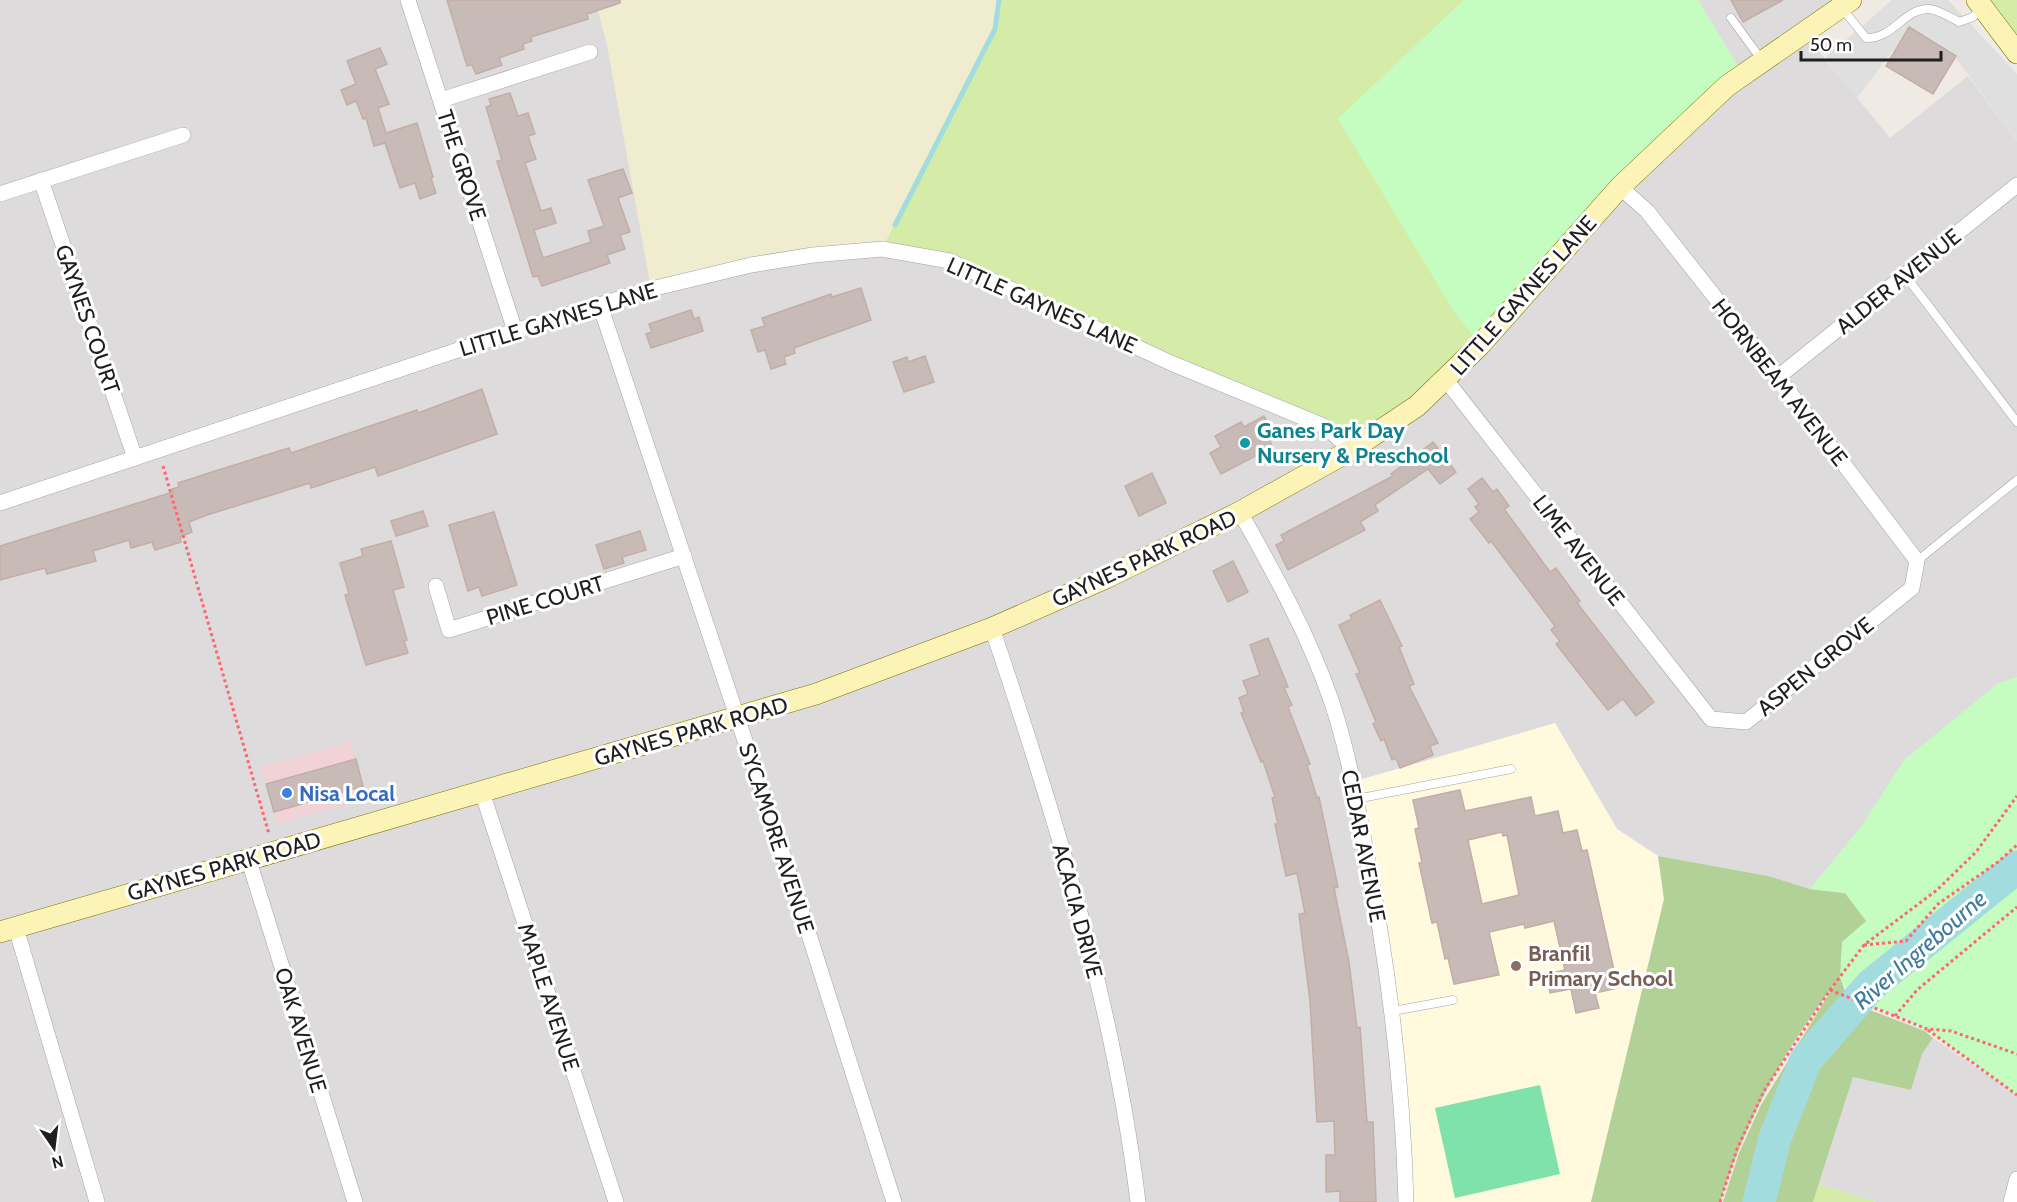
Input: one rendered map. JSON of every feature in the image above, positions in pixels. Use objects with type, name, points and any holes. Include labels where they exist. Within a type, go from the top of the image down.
[{"type":"street","name":"THE GROVE","points":[[408,0],[515,331]]},
{"type":"street","name":"LITTLE GAYNES LANE","points":[[0,503],[515,331],[651,289],[751,265],[882,249],[951,261],[1171,363],[1326,427],[1351,450],[1417,406],[1446,380],[1620,187],[1727,86],[1846,3]]},
{"type":"street","points":[[1980,3],[2017,53]]},
{"type":"street","points":[[441,100],[591,52]]},
{"type":"street","points":[[0,195],[183,135]]},
{"type":"street","name":"GAYNES COURT","points":[[41,180],[135,458]]},
{"type":"street","name":"ALDER AVENUE","points":[[1778,377],[2017,185]]},
{"type":"street","name":"HORNBEAM AVENUE","points":[[1620,187],[1647,211],[1778,377],[1917,561]]},
{"type":"street","name":"SYCAMORE AVENUE","points":[[600,305],[894,1202]]},
{"type":"street","name":"LIME AVENUE","points":[[1446,380],[1711,719]]},
{"type":"street","name":"GAYNES PARK ROAD","points":[[8,930],[271,851],[482,792],[827,690],[992,628],[1106,578],[1240,512],[1351,450]]},
{"type":"street","name":"CEDAR AVENUE","points":[[1240,512],[1301,622],[1331,701],[1356,799],[1375,897],[1393,1011],[1405,1147],[1406,1202]]},
{"type":"street","name":"PINE COURT","points":[[436,586],[449,630],[684,556]]},
{"type":"street","name":"ASPEN GROVE","points":[[1711,719],[1746,722],[1912,588],[1917,561]]},
{"type":"street","name":"ACACIA DRIVE","points":[[992,628],[1037,760],[1077,900],[1114,1055],[1138,1202]]},
{"type":"street","name":"MAPLE AVENUE","points":[[482,792],[616,1202]]},
{"type":"street","name":"OAK AVENUE","points":[[248,858],[355,1202]]},
{"type":"street","points":[[8,930],[97,1202]]},
{"type":"street","points":[[2011,1202],[2017,1179]]},
{"type":"lane","points":[[1846,3],[1866,38],[1879,38],[1914,12],[1928,9],[1959,22],[1974,17],[1980,3]]},
{"type":"lane","points":[[1731,18],[1762,60]]},
{"type":"lane","points":[[1905,275],[2017,422]]},
{"type":"lane","points":[[1917,561],[2017,480]]},
{"type":"lane","points":[[1356,799],[1511,769]]},
{"type":"lane","points":[[1393,1011],[1453,1000]]},
{"type":"path","points":[[159,450],[268,825],[271,851]]},
{"type":"path","points":[[1720,1202],[1737,1149],[1764,1091],[1830,990],[1864,945],[1937,890],[1976,852],[2017,796]]},
{"type":"path","points":[[1864,945],[1906,941],[1938,904],[1998,862],[2017,845]]},
{"type":"path","points":[[1894,1016],[1917,990],[2017,907]]},
{"type":"path","points":[[1830,990],[1927,1029],[2017,1095]]},
{"type":"path","points":[[1927,1029],[1951,1031],[2017,1054]]},
{"type":"shaded area","points":[[0,0],[595,0],[606,40],[813,255],[932,256],[1386,429],[1743,75],[1698,0],[1851,0],[1803,32],[1890,138],[1968,76],[2017,142],[2017,677],[1997,684],[1860,828],[1810,889],[1768,876],[1658,856],[1617,829],[1555,723],[1375,897],[1406,1202],[0,1202]]},
{"type":"shaded area","points":[[595,0],[999,0],[995,29],[882,249],[651,289],[606,40]]},
{"type":"shaded area","points":[[1892,0],[1948,0],[2017,74],[2017,142],[1956,58],[1910,28],[1857,98],[1825,58]]},
{"type":"shaded area","name":"Branfil Primary School","points":[[1555,723],[1617,829],[1658,856],[1664,899],[1591,1202],[1406,1202],[1405,1147],[1352,782]]},
{"type":"shaded area","points":[[351,741],[366,798],[277,824],[261,767]]},
{"type":"shaded area","points":[[1933,1038],[2017,1095],[2017,1202],[1876,1202],[1819,1184],[1853,1077],[1911,1090],[1922,1054]]},
{"type":"green space","points":[[999,0],[1464,0],[1338,119],[1480,345],[1351,450],[1326,427],[951,261],[882,249],[995,29]]},
{"type":"green space","points":[[1464,0],[1698,0],[1743,74],[1480,345],[1453,310],[1338,119]]},
{"type":"green space","points":[[1990,0],[2017,0],[2017,53],[1983,6]]},
{"type":"green space","points":[[2017,677],[2017,1095],[1927,1029],[1852,998],[1840,977],[1842,942],[1866,921],[1845,893],[1810,889],[1860,828],[1904,760],[1997,684]]},
{"type":"green space","points":[[1658,856],[1768,876],[1810,889],[1845,893],[1867,921],[1840,977],[1849,1002],[1925,1031],[1933,1038],[1922,1054],[1911,1090],[1853,1077],[1813,1202],[1723,1202],[1739,1153],[1761,1105],[1835,984],[1782,1061],[1767,1088],[1741,1144],[1720,1202],[1591,1202],[1664,899]]},
{"type":"green space","points":[[1540,1085],[1560,1174],[1455,1198],[1435,1108]]},
{"type":"green space","points":[[1819,1184],[1876,1202],[1813,1202]]},
{"type":"building","points":[[447,0],[620,0],[620,3],[587,14],[588,19],[531,37],[532,41],[523,44],[524,49],[499,58],[502,65],[476,74],[472,65],[467,66]]},
{"type":"building","points":[[1731,0],[1783,0],[1743,22]]},
{"type":"building","points":[[1909,27],[1956,56],[1933,94],[1886,66]]},
{"type":"building","points":[[380,48],[387,64],[375,69],[389,104],[378,108],[386,133],[417,123],[433,177],[431,178],[436,193],[420,199],[415,183],[400,188],[385,143],[374,146],[366,118],[363,119],[356,101],[347,105],[341,90],[356,84],[347,61]]},
{"type":"building","points":[[510,93],[518,116],[528,113],[535,134],[528,136],[536,159],[525,163],[541,211],[551,208],[556,223],[534,230],[543,258],[591,242],[588,231],[604,226],[588,180],[623,169],[632,193],[618,198],[630,232],[620,235],[625,249],[607,255],[610,263],[542,286],[538,276],[533,277],[497,161],[502,160],[486,107],[491,105],[489,99]]},
{"type":"building","points":[[861,288],[871,320],[794,348],[795,353],[784,357],[786,364],[771,369],[765,350],[758,352],[751,330],[765,326],[762,318],[831,294],[832,297]]},
{"type":"building","points":[[691,310],[694,319],[699,317],[703,331],[651,348],[646,334],[652,332],[649,324]]},
{"type":"building","points":[[925,356],[934,382],[904,392],[893,362],[907,357],[908,362]]},
{"type":"building","points":[[482,389],[497,434],[378,476],[375,467],[311,488],[310,483],[207,515],[189,522],[192,532],[180,537],[181,542],[155,550],[152,542],[131,548],[129,540],[93,551],[96,561],[47,574],[45,568],[0,580],[0,546],[173,492],[172,489],[179,487],[178,483],[289,448],[291,453],[417,410],[418,413]]},
{"type":"building","name":"Ganes Park Day Nursery & Preschool","points":[[1264,416],[1275,437],[1269,440],[1273,447],[1221,474],[1210,453],[1221,447],[1215,436],[1241,422],[1244,427]]},
{"type":"building","points":[[1433,442],[1456,472],[1440,484],[1428,469],[1375,505],[1378,511],[1360,522],[1365,530],[1288,570],[1276,545],[1284,541],[1281,535],[1393,476],[1391,474]]},
{"type":"building","points":[[1152,473],[1166,503],[1139,516],[1125,486]]},
{"type":"building","points":[[1482,478],[1493,492],[1497,489],[1509,506],[1504,509],[1550,572],[1556,568],[1580,601],[1577,603],[1654,702],[1636,716],[1623,699],[1608,710],[1556,644],[1560,641],[1551,630],[1555,626],[1491,541],[1489,543],[1470,519],[1479,512],[1475,507],[1479,504],[1468,489]]},
{"type":"building","points":[[423,511],[428,526],[396,536],[391,521]]},
{"type":"building","points":[[494,512],[517,585],[482,596],[479,587],[468,591],[449,525]]},
{"type":"building","points":[[640,531],[646,550],[622,557],[624,563],[604,569],[596,545]]},
{"type":"building","points":[[391,541],[404,587],[393,590],[407,640],[404,641],[408,653],[366,665],[345,595],[349,594],[340,563],[363,556],[361,549]]},
{"type":"building","points":[[1233,561],[1248,592],[1228,602],[1213,571]]},
{"type":"building","points":[[1380,600],[1402,646],[1399,647],[1414,684],[1409,686],[1438,743],[1430,746],[1433,755],[1400,768],[1396,758],[1392,760],[1384,739],[1381,741],[1373,724],[1376,722],[1356,674],[1360,673],[1339,625],[1352,619],[1350,615]]},
{"type":"building","points":[[1268,638],[1288,687],[1284,688],[1292,705],[1288,707],[1310,764],[1307,765],[1317,798],[1319,797],[1338,887],[1334,888],[1349,962],[1357,1028],[1360,1027],[1367,1122],[1373,1122],[1376,1202],[1340,1202],[1340,1191],[1326,1192],[1326,1155],[1335,1155],[1334,1121],[1317,1122],[1310,1001],[1299,914],[1305,913],[1297,873],[1286,876],[1275,824],[1278,824],[1272,798],[1275,797],[1263,761],[1261,762],[1241,713],[1244,712],[1239,698],[1248,694],[1243,681],[1260,675],[1250,645]]},
{"type":"building","points":[[356,759],[363,786],[274,812],[266,784]]},
{"type":"building","points":[[1460,790],[1465,811],[1531,797],[1535,816],[1558,811],[1563,833],[1577,830],[1582,851],[1587,850],[1618,988],[1595,993],[1599,1008],[1576,1013],[1571,989],[1550,993],[1546,974],[1565,970],[1554,921],[1525,928],[1524,924],[1489,932],[1499,975],[1454,984],[1448,958],[1445,959],[1437,922],[1432,923],[1419,863],[1422,863],[1415,829],[1419,828],[1413,800]],"holes":[[[1502,832],[1503,836],[1507,835],[1519,895],[1482,904],[1468,840]]]},
{"type":"waterway","points":[[895,225],[995,29],[999,0]]},
{"type":"waterway","name":"River Ingrebourne","points":[[1759,1202],[1775,1138],[1806,1060],[1871,985],[2017,867]]},
{"type":"place","name":"Ganes Park Day Nursery & Preschool","points":[[1245,443]]},
{"type":"place","name":"Nisa Local","points":[[287,793]]},
{"type":"place","name":"Branfil Primary School","points":[[1516,966]]}]
